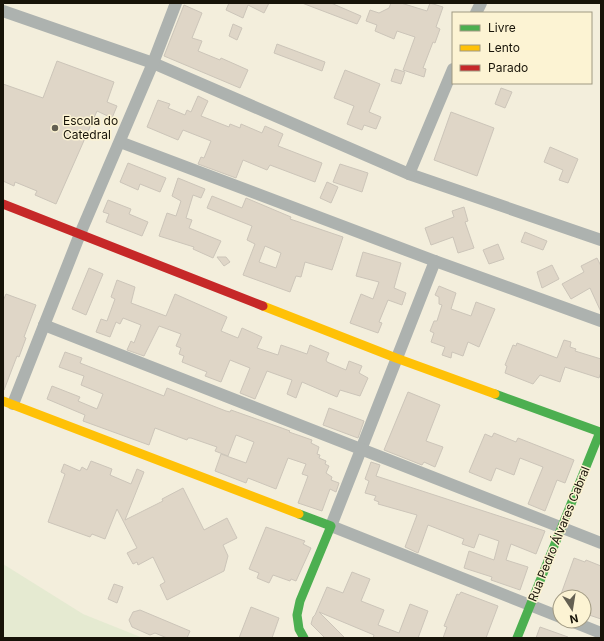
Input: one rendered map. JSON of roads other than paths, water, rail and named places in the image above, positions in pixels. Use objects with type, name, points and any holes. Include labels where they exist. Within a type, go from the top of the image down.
[{"type":"street","points":[[176,3],[153,63],[80,234],[44,325],[8,402],[331,526],[552,614]]},
{"type":"street","points":[[476,12],[481,3]]},
{"type":"street","points":[[5,9],[153,63],[410,174],[601,240]]},
{"type":"street","points":[[410,174],[452,71]]},
{"type":"street","points":[[120,142],[435,261],[601,321]]},
{"type":"street","points":[[3,204],[396,358],[601,432]]},
{"type":"street","points":[[304,638],[299,629],[297,615],[300,601],[435,261]]},
{"type":"street","points":[[44,325],[601,543]]},
{"type":"street","name":"Rua Pedro Álvares Cabral","points":[[517,638],[563,529],[601,432]]},
{"type":"street","points":[[589,629],[601,634]]},
{"type":"place","name":"Escola do Catedral","points":[[55,128]]}]
